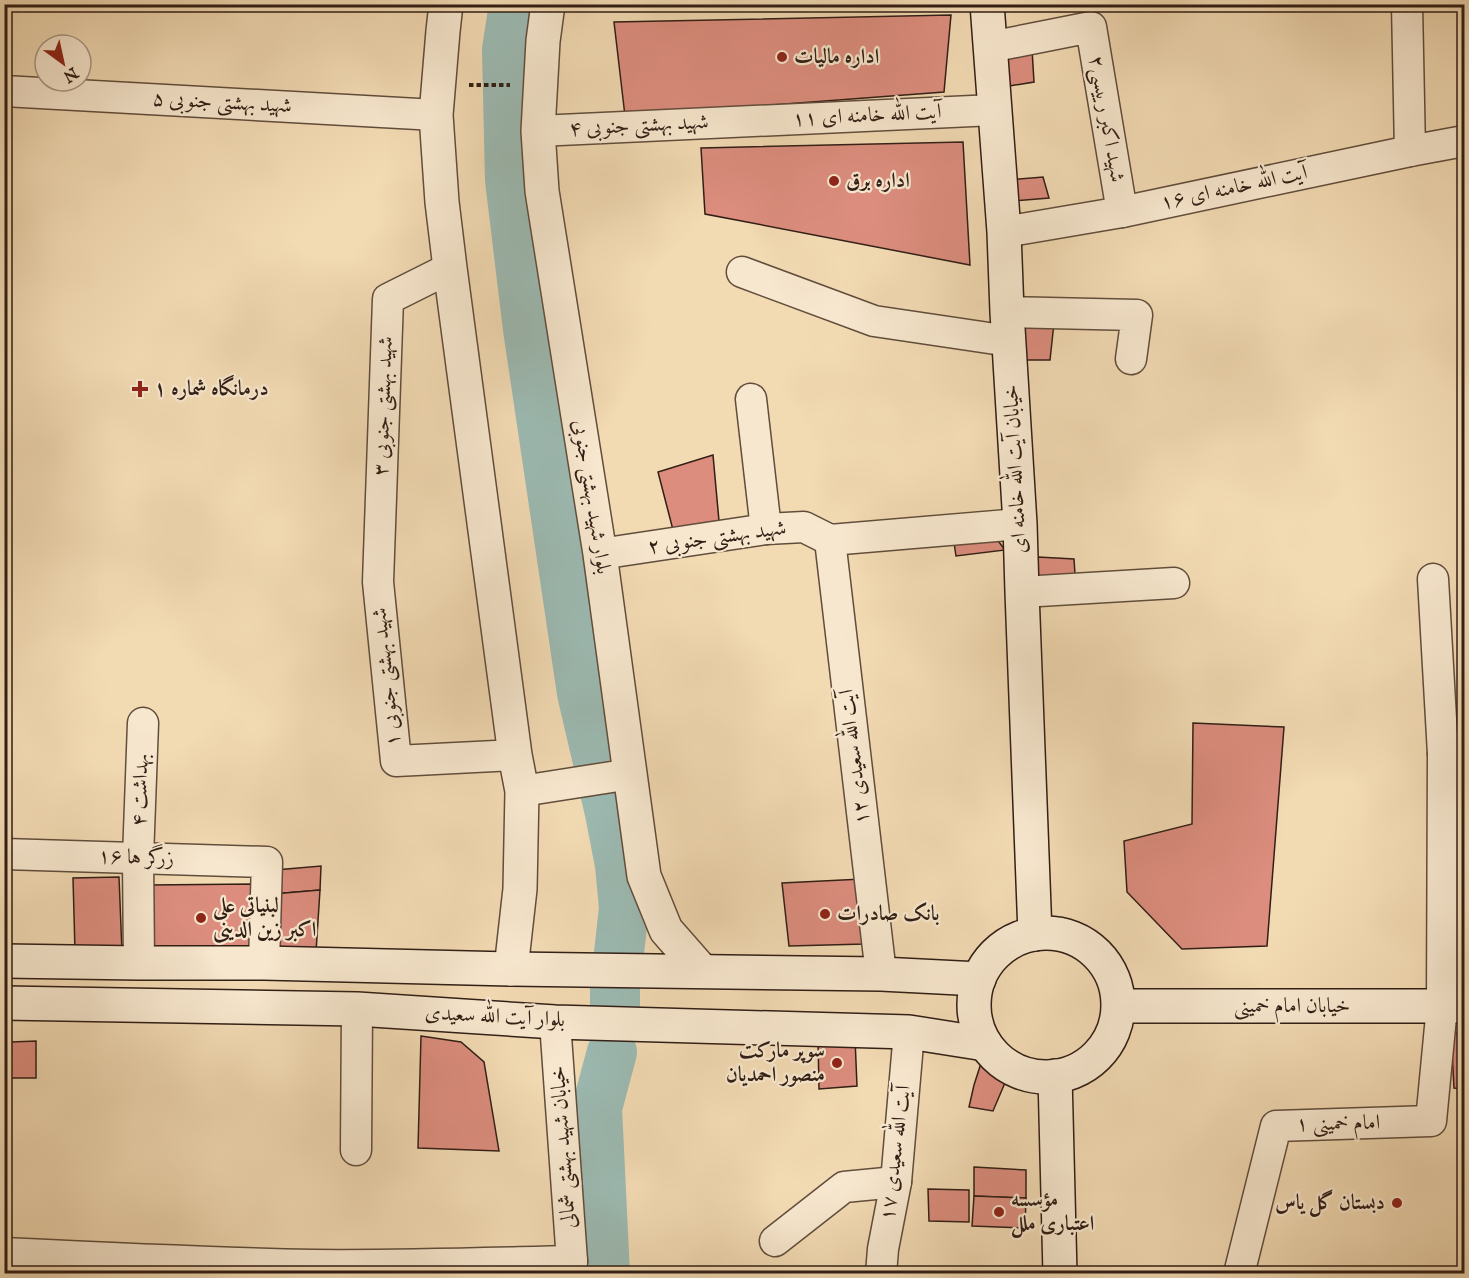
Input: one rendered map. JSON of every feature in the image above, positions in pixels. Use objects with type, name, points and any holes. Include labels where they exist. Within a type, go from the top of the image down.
[{"type":"main road","points":[[446,4],[436,116],[442,202],[515,755],[522,791],[520,889],[511,969]]},
{"type":"main road","name":"بلوار شهید بهشتی جنوبی","points":[[548,4],[543,41],[538,131],[542,191],[600,554],[644,876],[666,930],[702,971]]},
{"type":"main road","name":"خیابان آیت الله خامنه ای","points":[[987,4],[1004,232],[1020,524],[1035,934]]},
{"type":"main road","points":[[1035,934],[1056,934],[1075,939],[1093,950],[1106,965],[1115,983],[1119,1006],[1107,1043],[1093,1059],[1076,1070],[1055,1076],[1035,1076],[1015,1070],[998,1059],[985,1044],[976,1023],[974,1001],[979,980],[987,963],[1001,949],[1017,939],[1035,934]]},
{"type":"main road","points":[[4,961],[264,963],[880,974],[979,980]]},
{"type":"main road","name":"بلوار آیت الله سعیدی","points":[[4,1002],[357,1009],[555,1022],[909,1032],[985,1044]]},
{"type":"main road","name":"خیابان امام خمینی","points":[[1119,1006],[1453,1006]]},
{"type":"main road","points":[[1055,1076],[1060,1274]]},
{"type":"street","points":[[1407,4],[1410,151]]},
{"type":"street","name":"شهید اکبر رییسی۲","points":[[990,47],[1090,27],[1122,212]]},
{"type":"street","name":"شهید بهشتی جنوبی ۵","points":[[6,91],[436,116]]},
{"type":"street","name":"آیت الله خامنه ای ۱۱","points":[[740,122],[994,110]]},
{"type":"street","name":"شهید بهشتی جنوبی ۴","points":[[538,131],[740,122]]},
{"type":"street","name":"آیت الله خامنه ای ۱۶","points":[[1004,232],[1122,212],[1464,141]]},
{"type":"street","name":"شهید بهشتی جنوبی ۳","points":[[378,582],[388,298],[450,268]]},
{"type":"street","points":[[742,272],[874,321],[1008,326],[1137,315],[1131,359]]},
{"type":"street","points":[[751,399],[766,529]]},
{"type":"street","points":[[830,540],[1020,524]]},
{"type":"street","name":"شهید بهشتی جنوبی ۲","points":[[600,554],[766,529],[804,527],[830,540]]},
{"type":"street","name":"آیت الله سعیدی ۱۲","points":[[830,540],[880,974]]},
{"type":"street","points":[[1433,579],[1454,754],[1453,1006]]},
{"type":"street","name":"شهید بهشتی جنوبی ۱","points":[[378,582],[396,761],[515,755]]},
{"type":"street","points":[[1022,592],[1174,583]]},
{"type":"street","name":"بهداشت ۴","points":[[139,963],[138,858],[143,723]]},
{"type":"street","points":[[522,791],[631,774]]},
{"type":"street","name":"زرگر ها ۱۶","points":[[4,854],[267,862],[264,963]]},
{"type":"street","name":"امام خمینی ۱","points":[[1240,1271],[1276,1126],[1431,1121],[1453,1006]]},
{"type":"street","points":[[356,1150],[357,1009]]},
{"type":"street","name":"خیابان شهید بهشتی شمالی","points":[[555,1022],[572,1267]]},
{"type":"street","name":"آیت الله سعیدی ۱۷","points":[[881,1274],[883,1249],[896,1182],[909,1032]]},
{"type":"street","points":[[774,1241],[844,1187],[896,1182]]},
{"type":"street","points":[[4,1253],[133,1266],[312,1269],[442,1265],[572,1267]]},
{"type":"path","points":[[461,85],[516,85]]},
{"type":"building","name":"اداره مالیات","points":[[951,15],[944,92],[625,116],[614,22]]},
{"type":"building","points":[[1032,49],[1034,82],[1003,87],[1002,56]]},
{"type":"building","name":"اداره برق","points":[[963,142],[970,265],[705,214],[701,148]]},
{"type":"building","points":[[1043,177],[1049,198],[1013,201],[1008,180]]},
{"type":"building","points":[[1054,323],[1050,360],[1018,360],[1019,325]]},
{"type":"building","points":[[713,455],[719,521],[673,530],[658,472]]},
{"type":"building","points":[[990,530],[1005,550],[956,556],[953,536]]},
{"type":"building","points":[[1038,557],[1074,559],[1075,574],[1038,577]]},
{"type":"building","points":[[1193,723],[1284,727],[1267,946],[1182,949],[1127,892],[1124,841],[1192,824]]},
{"type":"building","points":[[321,866],[320,890],[273,894],[275,870]]},
{"type":"building","points":[[119,877],[122,952],[75,951],[73,878]]},
{"type":"building","name":"بانک صادرات","points":[[862,879],[865,944],[789,946],[782,883]]},
{"type":"building","name":"لبنیاتی علی اکبر زین الدینی","points":[[255,884],[255,952],[147,951],[147,885]]},
{"type":"building","points":[[320,890],[316,952],[272,952],[273,894]]},
{"type":"building","points":[[1451,1033],[1464,1034],[1464,1089],[1454,1088]]},
{"type":"building","points":[[421,1036],[461,1042],[484,1062],[499,1151],[418,1148]]},
{"type":"building","name":"سوپر مارکت منصور احمدیان","points":[[855,1038],[857,1086],[819,1089],[818,1041]]},
{"type":"building","points":[[36,1041],[36,1078],[5,1078],[11,1042]]},
{"type":"building","points":[[984,1054],[1010,1071],[993,1111],[969,1107]]},
{"type":"building","points":[[974,1167],[1026,1170],[1026,1198],[974,1196]]},
{"type":"building","points":[[928,1189],[969,1190],[969,1222],[929,1221]]},
{"type":"building","name":"مؤسسه اعتباری ملل","points":[[974,1196],[1026,1198],[1025,1228],[972,1226]]},
{"type":"waterway","points":[[514,4],[507,50],[510,180],[528,329],[582,693],[620,865],[624,908],[615,1008]]},
{"type":"waterway","points":[[605,1274],[597,1108],[612,1052]]},
{"type":"place","name":"اداره مالیات","points":[[782,57]]},
{"type":"place","name":"اداره برق","points":[[834,181]]},
{"type":"place","name":"درمانگاه شماره ۱","points":[[140,389]]},
{"type":"place","name":"بانک صادرات","points":[[825,914]]},
{"type":"place","name":"لبنیاتی علی اکبر زین الدینی","points":[[201,918]]},
{"type":"place","name":"سوپر مارکت منصور احمدیان","points":[[837,1063]]},
{"type":"place","name":"دبستان گل یاس","points":[[1397,1203]]},
{"type":"place","name":"مؤسسه اعتباری ملل","points":[[999,1212]]}]
